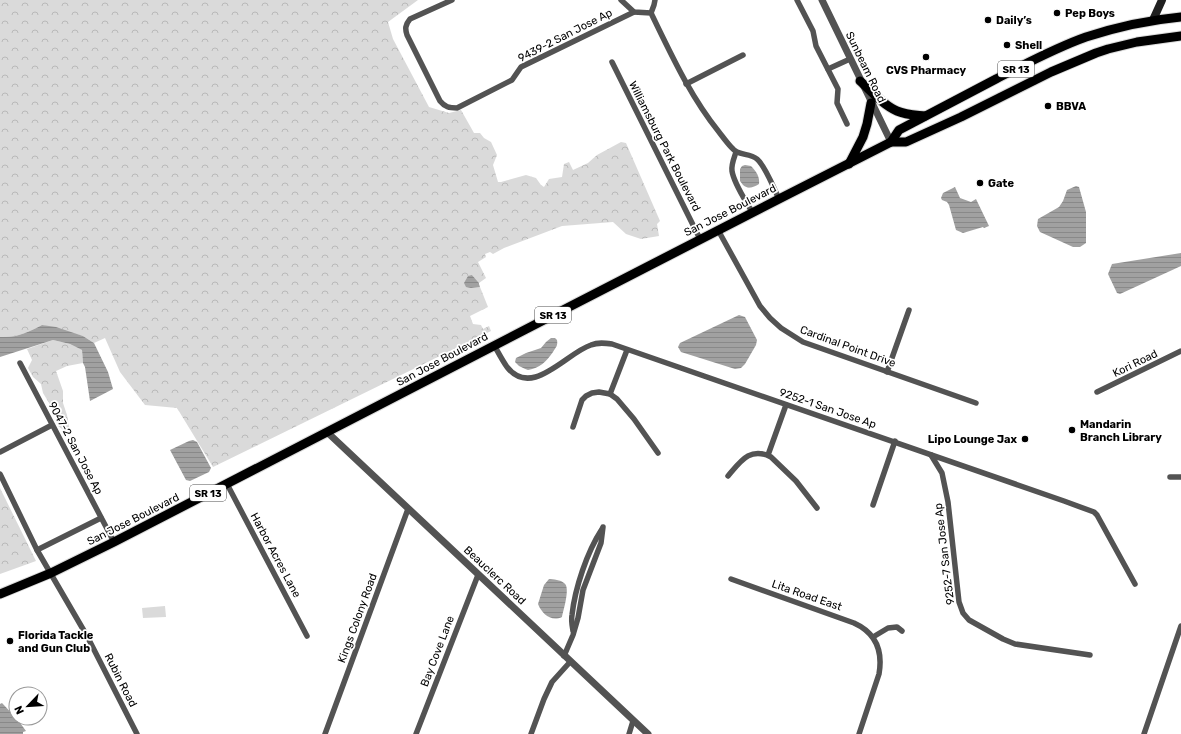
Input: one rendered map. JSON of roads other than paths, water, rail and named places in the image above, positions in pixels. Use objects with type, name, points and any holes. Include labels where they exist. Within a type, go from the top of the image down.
[{"type":"main road","points":[[1153,20],[1162,0]]},
{"type":"main road","name":"San Jose Boulevard","points":[[891,142],[899,130],[1032,60],[1058,48],[1101,32],[1153,20],[1181,16]]},
{"type":"main road","name":"San Jose Boulevard","points":[[1,592],[51,573],[114,542],[752,212],[891,142],[906,142],[961,117],[1051,72],[1096,53],[1137,42],[1181,36]]},
{"type":"main road","points":[[860,81],[887,106],[897,112],[927,116]]},
{"type":"main road","points":[[849,164],[863,137],[871,103]]},
{"type":"street","name":"9439-2 San Jose Ap","points":[[452,0],[410,20],[406,24],[407,35],[440,101],[444,106],[450,108],[457,108],[512,80],[522,67],[634,12]]},
{"type":"street","points":[[621,0],[634,12],[651,13]]},
{"type":"street","points":[[655,0],[651,13],[686,84],[717,130],[736,152],[752,156],[762,165],[779,199]]},
{"type":"street","points":[[797,0],[813,31],[816,46],[838,89],[837,103],[847,124]]},
{"type":"street","name":"Sunbeam Road","points":[[822,0],[860,81],[891,142]]},
{"type":"street","points":[[686,84],[743,56]]},
{"type":"street","points":[[828,69],[850,59]]},
{"type":"street","name":"Williamsburg Park Boulevard","points":[[612,62],[700,239]]},
{"type":"street","points":[[736,152],[732,163],[734,179],[752,212]]},
{"type":"street","name":"Cardinal Point Drive","points":[[718,230],[760,306],[781,328],[803,342],[976,403]]},
{"type":"street","points":[[887,372],[909,310]]},
{"type":"street","name":"9252-1 San Jose Ap","points":[[494,345],[506,366],[517,375],[526,378],[535,378],[546,373],[589,345],[603,343],[895,441],[1094,512],[1102,523],[1135,584]]},
{"type":"street","points":[[610,394],[627,350]]},
{"type":"street","name":"Kori Road","points":[[1098,392],[1181,351]]},
{"type":"street","name":"9047-2 San Jose Ap","points":[[20,363],[114,542]]},
{"type":"street","points":[[574,427],[582,400],[586,396],[598,392],[610,394],[617,399],[634,419],[658,453]]},
{"type":"street","points":[[768,455],[786,405]]},
{"type":"street","points":[[0,452],[52,424]]},
{"type":"street","name":"Beauclerc Road","points":[[327,432],[648,734]]},
{"type":"street","points":[[873,505],[895,441]]},
{"type":"street","points":[[728,476],[747,455],[755,453],[768,455],[796,481],[817,508]]},
{"type":"street","name":"9252-7 San Jose Ap","points":[[931,455],[942,473],[948,502],[959,602],[962,612],[967,618],[985,630],[1015,644],[1090,655]]},
{"type":"street","name":"Rubin Road","points":[[0,474],[37,550],[102,665],[137,734]]},
{"type":"street","points":[[1170,477],[1181,477]]},
{"type":"street","name":"Harbor Acres Lane","points":[[227,484],[306,636]]},
{"type":"street","name":"Kings Colony Road","points":[[325,734],[408,509]]},
{"type":"street","points":[[37,550],[101,518]]},
{"type":"street","points":[[564,656],[573,635],[578,618],[583,590],[601,543],[603,527],[595,540],[577,589],[571,616],[573,635]]},
{"type":"street","name":"Bay Cove Lane","points":[[416,734],[478,575]]},
{"type":"street","points":[[581,575],[588,578]]},
{"type":"street","name":"Lita Road East","points":[[731,579],[854,622],[862,626],[873,637]]},
{"type":"street","points":[[1144,734],[1181,626]]},
{"type":"street","points":[[859,734],[879,674],[880,657],[873,637],[888,628],[897,627],[902,631]]},
{"type":"street","points":[[531,734],[544,698],[552,682],[570,662]]},
{"type":"street","points":[[629,734],[634,721]]},
{"type":"place","name":"Pep Boys","points":[[1057,13]]},
{"type":"place","name":"Daily’s","points":[[988,20]]},
{"type":"place","name":"Shell","points":[[1007,45]]},
{"type":"place","name":"CVS Pharmacy","points":[[926,57]]},
{"type":"place","name":"BBVA","points":[[1048,106]]},
{"type":"place","name":"Gate","points":[[980,183]]},
{"type":"place","name":"Mandarin Branch Library","points":[[1072,430]]},
{"type":"place","name":"Lipo Lounge Jax","points":[[1025,439]]},
{"type":"place","name":"Florida Tackle and Gun Club","points":[[10,641]]}]
